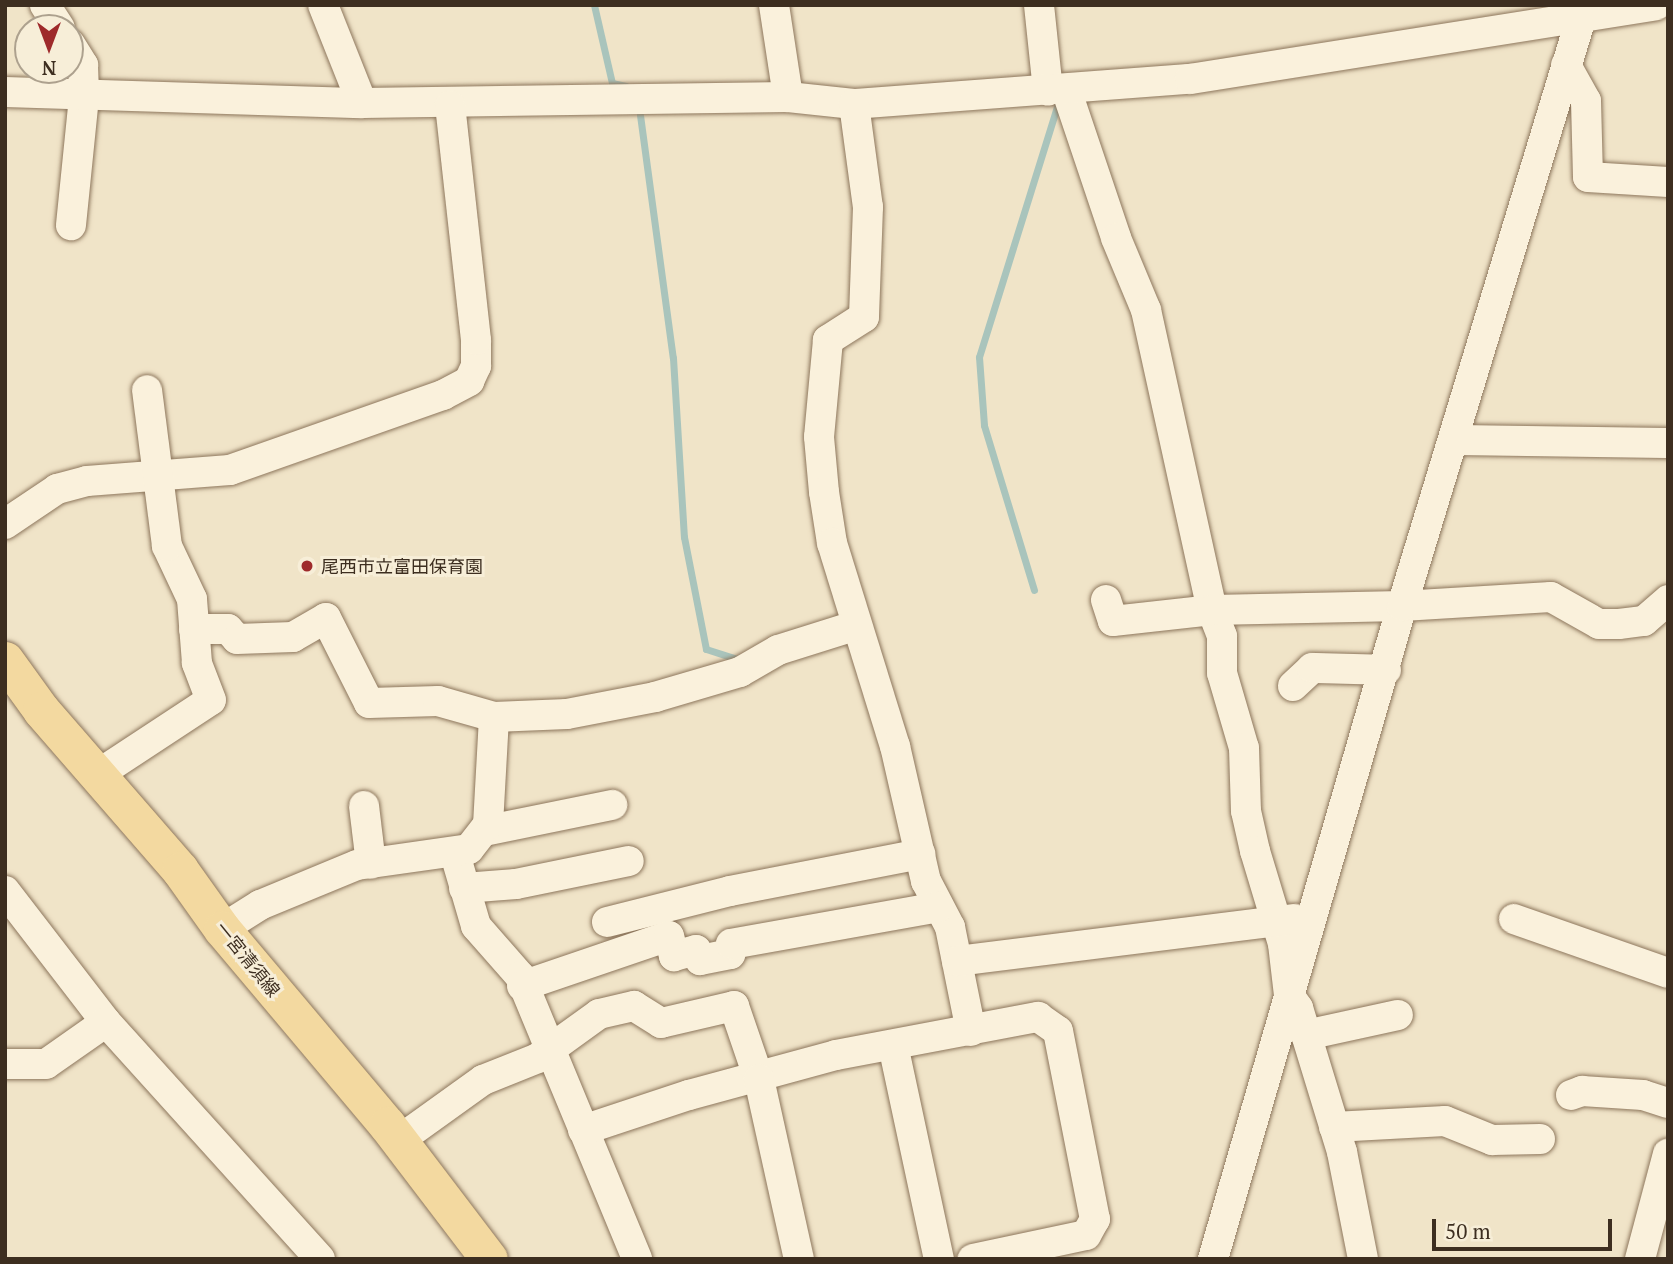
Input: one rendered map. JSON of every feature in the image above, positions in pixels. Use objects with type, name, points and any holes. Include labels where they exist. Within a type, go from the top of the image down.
[{"type":"main road","name":"一宮清須線","points":[[5,660],[97,775],[180,870],[222,929],[398,1141],[489,1259]]},
{"type":"street","points":[[323,5],[362,103]]},
{"type":"street","points":[[774,5],[788,97]]},
{"type":"street","points":[[1039,5],[1057,90],[1146,310],[1212,610],[1222,636],[1222,673],[1244,748],[1246,811],[1276,921],[1289,995],[1306,1035],[1334,1127],[1363,1259]]},
{"type":"street","points":[[5,92],[84,97],[450,105],[788,97],[854,104],[1190,79],[1512,16],[1656,5]]},
{"type":"street","points":[[1213,1259],[1311,916],[1386,670],[1402,606],[1455,440],[1583,11]]},
{"type":"street","points":[[1566,65],[1586,101],[1588,177],[1668,182]]},
{"type":"street","points":[[71,225],[84,84]]},
{"type":"street","points":[[854,104],[867,207],[864,317],[828,341],[819,437],[832,544],[854,626],[895,746],[920,854],[957,961],[971,1031]]},
{"type":"street","points":[[5,524],[57,489],[88,481],[230,470],[443,394],[469,380],[476,366],[476,340],[450,105]]},
{"type":"street","points":[[97,775],[211,700],[197,663],[192,599],[167,546],[147,390]]},
{"type":"street","points":[[1455,440],[1668,443]]},
{"type":"street","points":[[1105,600],[1113,621],[1212,610],[1402,606],[1551,597],[1599,624],[1644,621],[1668,600]]},
{"type":"street","points":[[194,629],[228,629],[237,639],[293,637],[326,618],[369,703],[438,701],[494,717],[567,714],[655,697],[740,673],[778,650],[854,626]]},
{"type":"street","points":[[1293,687],[1312,668],[1386,670]]},
{"type":"street","points":[[222,929],[304,885],[371,864],[455,854],[469,849],[488,825],[494,717]]},
{"type":"street","points":[[484,831],[612,805]]},
{"type":"street","points":[[364,806],[371,864]]},
{"type":"street","points":[[455,854],[476,926],[507,956],[522,986],[637,1259]]},
{"type":"street","points":[[607,922],[743,888],[920,854]]},
{"type":"street","points":[[464,888],[516,884],[629,861]]},
{"type":"street","points":[[5,891],[106,1022],[320,1259]]},
{"type":"street","points":[[522,986],[668,936],[674,956],[695,950],[700,960],[730,954],[731,944],[939,907]]},
{"type":"street","points":[[957,961],[1311,916]]},
{"type":"street","points":[[1514,919],[1668,972]]},
{"type":"street","points":[[398,1141],[483,1080],[550,1050],[599,1014],[625,1004],[661,1023],[734,1006],[759,1079],[799,1259]]},
{"type":"street","points":[[1306,1035],[1398,1015]]},
{"type":"street","points":[[583,1130],[689,1095],[759,1079],[836,1055],[1038,1017],[1058,1031],[1095,1219],[1086,1235],[1015,1254],[973,1259]]},
{"type":"street","points":[[5,1064],[46,1065],[106,1022]]},
{"type":"street","points":[[893,1045],[939,1259]]},
{"type":"street","points":[[1571,1095],[1582,1091],[1643,1095],[1668,1103]]},
{"type":"street","points":[[1334,1127],[1445,1121],[1492,1140],[1540,1139]]},
{"type":"street","points":[[1640,1259],[1668,1154]]},
{"type":"waterway","points":[[594,5],[612,83],[626,86]]},
{"type":"waterway","points":[[1034,590],[984,425],[979,357],[1058,104]]},
{"type":"waterway","points":[[640,115],[673,358],[684,537],[706,649],[737,659]]},
{"type":"place","name":"尾西市立富田保育園","points":[[307,566]]}]
